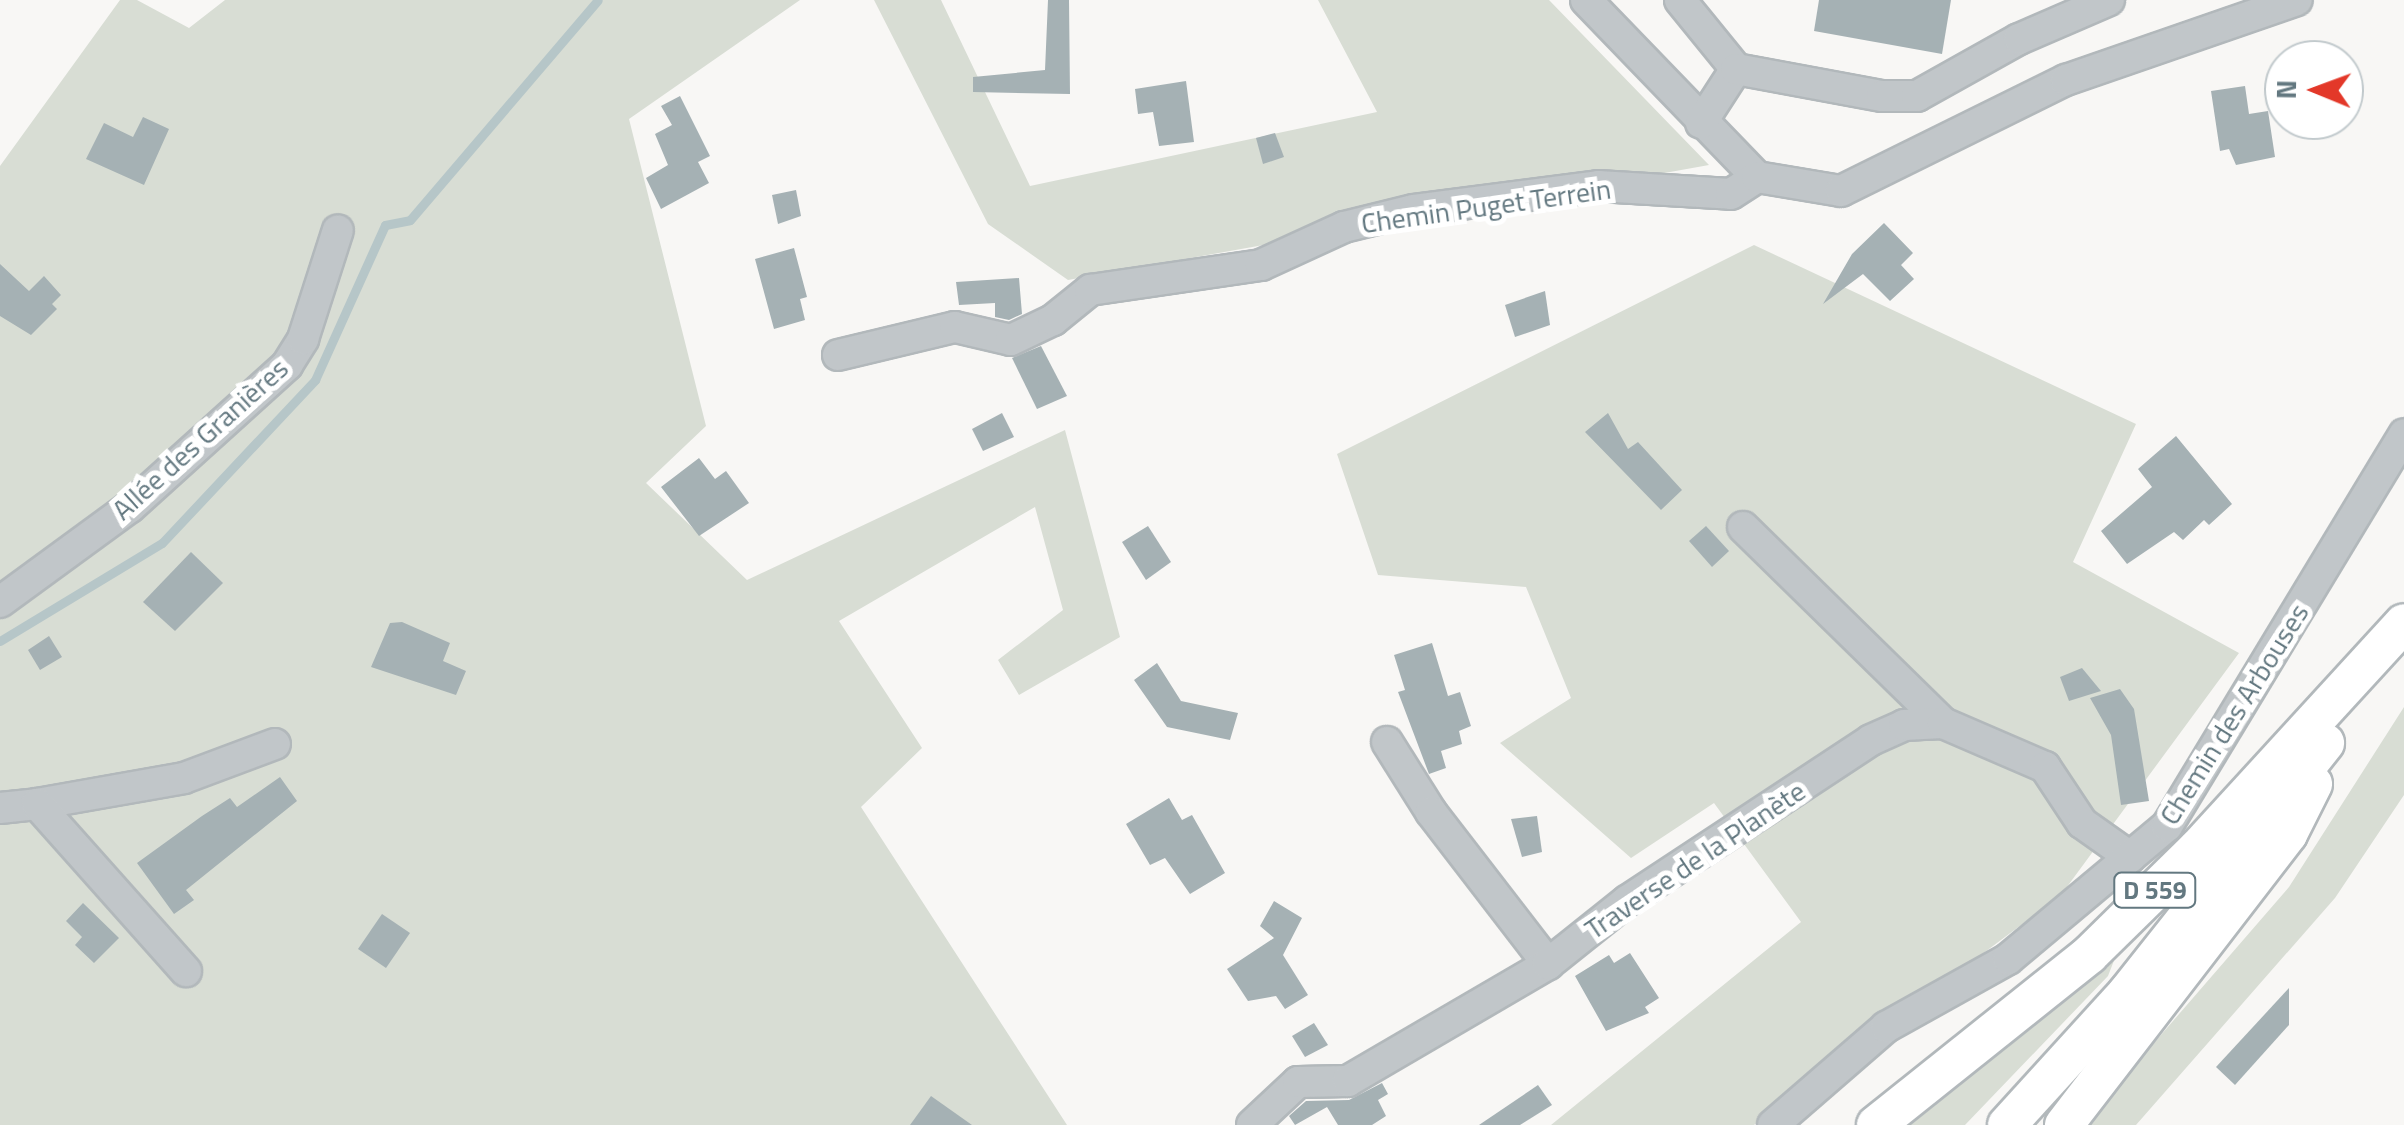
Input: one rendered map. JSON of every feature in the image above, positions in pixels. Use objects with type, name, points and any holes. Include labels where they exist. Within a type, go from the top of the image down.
[{"type":"main road","name":"D 559","points":[[2064,1125],[2288,834],[2350,712],[2404,624]]},
{"type":"main road","name":"D 559","points":[[1876,1125],[2089,955],[2197,850],[2404,624]]},
{"type":"main road","points":[[2007,1125],[2127,993],[2350,712]]},
{"type":"street","points":[[1586,0],[1701,124],[1757,176],[1841,192],[2066,80],[2297,0]]},
{"type":"street","points":[[1680,0],[1736,70],[1882,96],[1917,96],[2019,39],[2109,0]]},
{"type":"street","points":[[1701,124],[1736,70]]},
{"type":"street","name":"Chemin Puget Terrein","points":[[838,355],[955,326],[1012,340],[1052,320],[1090,290],[1261,265],[1374,218],[1598,186],[1731,194],[1757,176]]},
{"type":"street","name":"Allée des Granières","points":[[0,602],[130,507],[288,366],[304,339],[338,230]]},
{"type":"street","name":"Chemin des Arbouses","points":[[1773,1125],[1886,1028],[2008,959],[2168,826],[2404,434]]},
{"type":"street","points":[[1743,527],[1943,722],[2045,767],[2082,823],[2130,857]]},
{"type":"street","name":"Traverse de la Planète","points":[[1252,1125],[1298,1082],[1348,1081],[1548,964],[1627,902],[1871,740],[1904,725],[1943,722]]},
{"type":"street","points":[[1387,742],[1431,812],[1548,964]]},
{"type":"street","points":[[0,808],[184,778],[275,744]]},
{"type":"street","points":[[37,804],[186,971]]},
{"type":"shaded area","points":[[120,0],[137,0],[189,28],[225,0],[800,0],[629,119],[706,426],[646,483],[747,580],[1065,430],[1120,637],[1019,695],[998,660],[1063,610],[1035,507],[839,621],[922,748],[861,807],[1067,1125],[0,1125],[0,166]]},
{"type":"shaded area","points":[[874,0],[941,0],[1030,186],[1377,112],[1318,0],[1549,0],[1709,165],[1068,280],[988,224]]},
{"type":"shaded area","points":[[1754,245],[2136,424],[2073,562],[2239,653],[2061,895],[1754,1125],[1551,1125],[1801,922],[1714,803],[1631,858],[1500,743],[1571,698],[1526,587],[1378,575],[1337,454]]},
{"type":"shaded area","points":[[2404,707],[2404,795],[2335,898],[2136,1125],[2083,1125],[2289,887]]},
{"type":"shaded area","points":[[2115,958],[2108,976],[1965,1125],[1903,1125],[2026,1030],[2101,962]]},
{"type":"building","points":[[1048,0],[1069,0],[1070,94],[973,92],[973,77],[1045,70]]},
{"type":"building","points":[[1819,0],[1951,0],[1942,54],[1814,31]]},
{"type":"building","points":[[1186,81],[1194,142],[1159,146],[1153,112],[1138,114],[1135,89]]},
{"type":"building","points":[[2245,86],[2249,114],[2264,112],[2264,140],[2272,140],[2275,157],[2236,165],[2229,149],[2220,151],[2211,91]]},
{"type":"building","points":[[680,96],[710,156],[698,162],[709,183],[661,209],[646,178],[668,165],[655,134],[672,125],[661,106]]},
{"type":"building","points":[[143,117],[169,129],[144,185],[86,159],[104,123],[133,137]]},
{"type":"building","points":[[1275,133],[1284,157],[1263,164],[1256,138]]},
{"type":"building","points":[[796,190],[801,216],[778,224],[772,195]]},
{"type":"building","points":[[1884,223],[1913,253],[1901,265],[1914,279],[1890,301],[1863,274],[1823,304],[1852,254]]},
{"type":"building","points":[[794,248],[807,297],[800,299],[805,320],[774,329],[755,259]]},
{"type":"building","points":[[0,264],[29,291],[44,276],[61,295],[52,304],[57,309],[31,335],[0,316]]},
{"type":"building","points":[[1019,278],[1022,314],[1009,320],[995,317],[995,303],[959,305],[956,282]]},
{"type":"building","points":[[1545,291],[1550,325],[1515,337],[1505,305]]},
{"type":"building","points":[[1041,346],[1067,396],[1037,409],[1012,358]]},
{"type":"building","points":[[1002,413],[1014,437],[983,451],[972,429]]},
{"type":"building","points":[[1608,413],[1628,449],[1638,442],[1682,490],[1661,510],[1585,432]]},
{"type":"building","points":[[2176,436],[2232,504],[2209,525],[2204,520],[2183,540],[2174,532],[2127,564],[2101,531],[2152,487],[2138,469]]},
{"type":"building","points":[[699,458],[715,479],[726,471],[749,503],[699,536],[661,487]]},
{"type":"building","points":[[1148,526],[1171,562],[1146,580],[1122,542]]},
{"type":"building","points":[[1706,526],[1729,551],[1712,567],[1689,541]]},
{"type":"building","points":[[191,552],[223,583],[175,631],[143,602]]},
{"type":"building","points":[[402,622],[450,643],[443,661],[466,671],[456,695],[371,667],[390,623]]},
{"type":"building","points":[[49,636],[62,657],[40,670],[28,650]]},
{"type":"building","points":[[1432,643],[1448,696],[1460,692],[1471,726],[1459,731],[1462,744],[1441,751],[1446,768],[1429,774],[1398,692],[1405,690],[1394,655]]},
{"type":"building","points":[[1157,663],[1181,701],[1238,713],[1230,740],[1167,727],[1134,680]]},
{"type":"building","points":[[2082,668],[2101,691],[2069,701],[2060,677]]},
{"type":"building","points":[[2120,689],[2134,709],[2149,801],[2121,805],[2111,735],[2090,698]]},
{"type":"building","points":[[280,777],[297,801],[186,890],[194,900],[174,914],[137,863],[230,798],[237,807]]},
{"type":"building","points":[[1169,798],[1182,820],[1192,815],[1225,873],[1190,894],[1165,858],[1150,865],[1126,824]]},
{"type":"building","points":[[1537,816],[1542,852],[1522,857],[1511,819]]},
{"type":"building","points":[[1274,901],[1302,918],[1283,955],[1308,995],[1285,1009],[1276,996],[1248,1001],[1227,969],[1274,938],[1260,926]]},
{"type":"building","points":[[83,903],[119,938],[94,963],[75,945],[82,937],[66,921]]},
{"type":"building","points":[[382,914],[410,933],[386,968],[358,949]]},
{"type":"building","points":[[1630,953],[1659,998],[1645,1007],[1649,1013],[1606,1031],[1575,976],[1609,955],[1614,963]]},
{"type":"building","points":[[2289,988],[2289,1025],[2235,1085],[2216,1067]]},
{"type":"building","points":[[1314,1023],[1328,1045],[1305,1057],[1292,1036]]},
{"type":"building","points":[[1382,1083],[1388,1094],[1378,1100],[1386,1116],[1372,1125],[1338,1125],[1327,1107],[1295,1125],[1289,1116],[1306,1101],[1349,1100]]},
{"type":"building","points":[[1538,1085],[1552,1105],[1520,1125],[1479,1125]]},
{"type":"building","points":[[931,1096],[972,1125],[910,1125]]},
{"type":"waterway","points":[[0,641],[162,543],[315,380],[385,225],[410,220],[598,0]]}]
